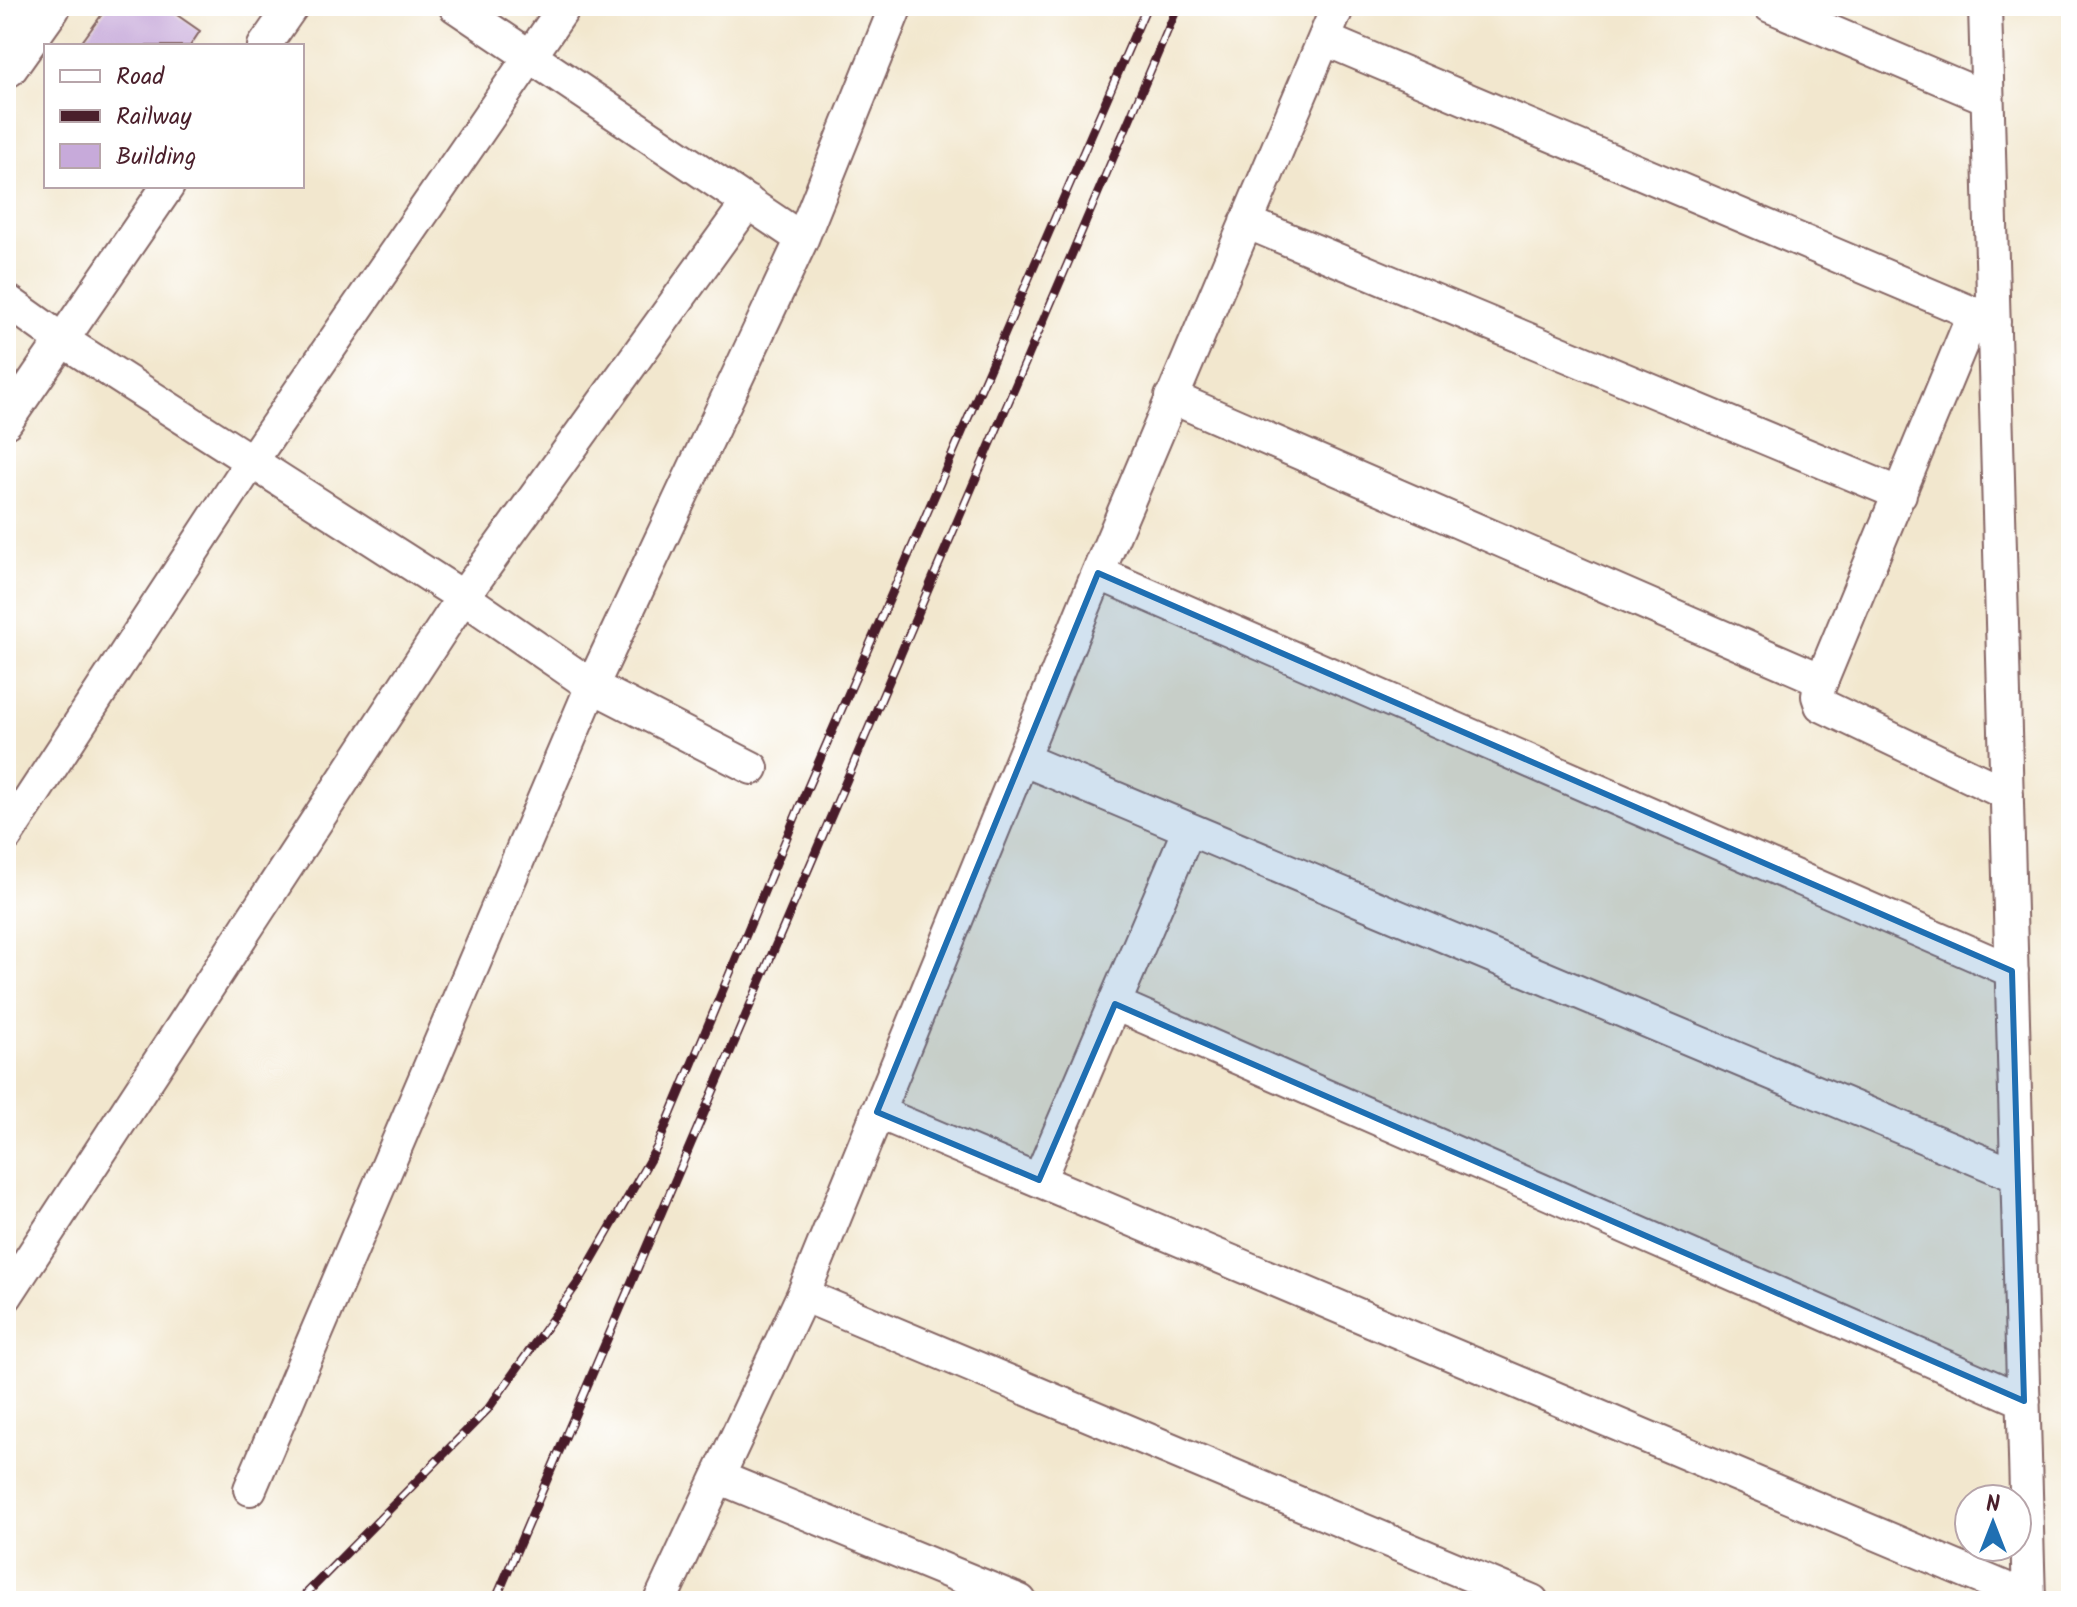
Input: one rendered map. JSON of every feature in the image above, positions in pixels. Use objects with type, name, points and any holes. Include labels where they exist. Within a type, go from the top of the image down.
[{"type":"main road","points":[[6,65],[48,6]]},
{"type":"street","points":[[265,44],[292,6]]},
{"type":"street","points":[[455,6],[802,239]]},
{"type":"street","points":[[6,836],[251,462],[565,6]]},
{"type":"street","points":[[250,1489],[592,686],[802,239],[896,6]]},
{"type":"street","points":[[660,1601],[803,1295],[1171,397],[1338,6]]},
{"type":"street","points":[[1770,6],[1987,98]]},
{"type":"street","points":[[877,1112],[2029,1599],[2007,794],[1984,317],[1985,6]]},
{"type":"street","points":[[1324,39],[1984,317]]},
{"type":"street","points":[[6,422],[167,188]]},
{"type":"street","points":[[6,1296],[463,597],[748,202]]},
{"type":"street","points":[[1246,222],[1900,494]]},
{"type":"street","points":[[6,300],[62,340],[463,597],[592,686],[752,768]]},
{"type":"street","points":[[1984,317],[1900,494],[1818,696],[1821,705],[2007,794]]},
{"type":"street","points":[[1171,397],[1822,680]]},
{"type":"street","points":[[1098,573],[2012,971]]},
{"type":"street","points":[[1022,759],[2017,1176]]},
{"type":"street","points":[[1039,1180],[1189,829]]},
{"type":"street","points":[[1115,1004],[2024,1401]]},
{"type":"street","points":[[803,1295],[1532,1601]]},
{"type":"street","points":[[718,1477],[1020,1601]]},
{"type":"highlighted area","points":[[1098,573],[2012,971],[2024,1401],[1115,1004],[1039,1180],[877,1112]]},
{"type":"building","points":[[108,6],[164,6],[200,31],[191,44],[80,44]]},
{"type":"railway","points":[[299,1601],[488,1409],[580,1280],[657,1147],[807,789],[1147,6]]},
{"type":"railway","points":[[495,1601],[1178,6]]}]
